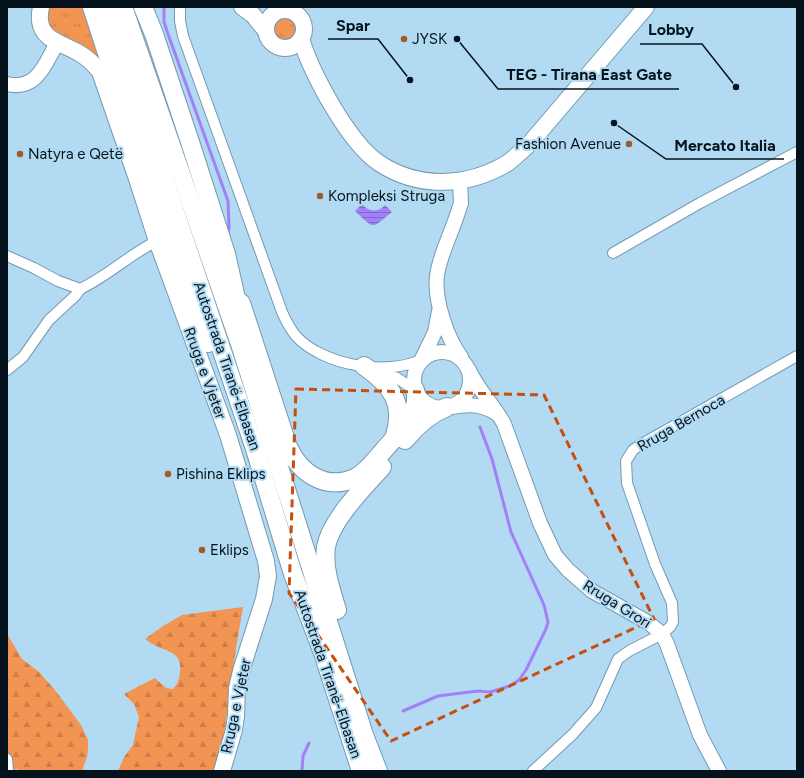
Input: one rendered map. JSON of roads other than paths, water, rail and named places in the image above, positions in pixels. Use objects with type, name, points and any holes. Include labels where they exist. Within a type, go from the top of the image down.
[{"type":"highway","points":[[92,7],[166,236],[238,419],[255,449]]},
{"type":"highway","name":"Autostrada Tiranë-Elbasan","points":[[106,7],[255,449],[293,574],[323,653],[362,771]]},
{"type":"highway","name":"Autostrada Tiranë-Elbasan","points":[[123,7],[240,344],[356,708],[378,771]]},
{"type":"highway","points":[[143,7],[154,34],[284,436],[296,462],[308,474],[318,479],[332,482],[349,480],[360,474],[371,465],[406,424],[416,397],[415,390]]},
{"type":"highway","points":[[226,254],[267,426]]},
{"type":"highway","points":[[364,366],[381,378],[394,398],[398,419],[396,433],[392,440]]},
{"type":"highway","points":[[356,708],[357,692],[354,664],[335,604],[326,569],[326,547],[329,535],[335,524],[349,506],[416,426],[430,416],[448,407]]},
{"type":"main road","name":"Rruga e Vjeter","points":[[41,7],[39,15],[40,23],[46,34],[57,43],[79,53],[91,61],[100,72],[138,179],[157,241],[228,435],[263,552],[268,576],[264,599],[246,654],[239,683],[234,730],[222,771]]},
{"type":"main road","points":[[152,7],[154,34]]},
{"type":"main road","points":[[242,7],[253,15],[266,31]]},
{"type":"main road","points":[[301,39],[312,68],[339,116],[356,142],[378,162],[392,170],[417,179],[440,183],[460,181],[476,177],[507,164],[517,156],[531,142],[646,7]]},
{"type":"main road","points":[[285,48],[293,46],[301,39],[303,25],[299,17],[292,12],[272,9],[274,14],[269,18],[266,31],[268,39],[274,44],[285,48],[312,68]]},
{"type":"main road","points":[[7,84],[14,86],[33,80],[40,73],[57,43]]},
{"type":"main road","points":[[460,181],[460,209],[446,245],[437,276],[439,303],[438,324],[422,359],[416,367],[413,377],[415,390],[419,397],[428,404],[436,407],[466,405],[480,406],[493,411],[501,418]]},
{"type":"main road","points":[[439,303],[450,341],[469,370],[470,380],[466,394],[456,404],[448,407]]},
{"type":"main road","points":[[422,359],[432,354],[442,352],[452,353],[461,357]]},
{"type":"main road","name":"Rruga Grori","points":[[469,370],[482,392],[501,418],[509,434],[540,523],[555,555],[568,570],[592,591],[649,623],[662,634],[700,735],[719,771]]},
{"type":"street","points":[[180,7],[180,21],[183,36],[282,312],[288,324],[297,337],[328,358],[364,366],[391,375],[415,390]]},
{"type":"street","points":[[613,253],[700,203],[797,152]]},
{"type":"street","points":[[7,370],[23,357],[49,320],[76,295],[80,289],[101,278],[148,245],[157,241]]},
{"type":"street","points":[[7,256],[58,281],[80,289]]},
{"type":"street","name":"Rruga Bernoca","points":[[662,634],[673,622],[672,603],[655,564],[627,483],[626,460],[629,455],[640,445],[797,356]]},
{"type":"street","points":[[364,366],[384,368],[397,367],[416,363],[422,359]]},
{"type":"street","points":[[533,771],[573,734],[596,708],[618,658],[662,634]]},
{"type":"street","points":[[7,759],[8,771]]},
{"type":"waterway","points":[[164,7],[164,22],[228,201],[228,234]]},
{"type":"waterway","points":[[403,711],[438,696],[478,691],[490,692],[510,686],[519,680],[526,670],[548,622],[544,605],[511,532],[492,459],[480,427]]},
{"type":"waterway","points":[[302,771],[303,756],[309,743]]},
{"type":"place","name":"JYSK","points":[[404,39]]},
{"type":"place","name":"TEG - Tirana East Gate","points":[[457,39]]},
{"type":"place","name":"Spar","points":[[410,80]]},
{"type":"place","name":"Lobby","points":[[736,87]]},
{"type":"place","name":"Mercato Italia","points":[[614,123]]},
{"type":"place","name":"Fashion Avenue","points":[[629,144]]},
{"type":"place","name":"Natyra e Qetë","points":[[20,154]]},
{"type":"place","name":"Kompleksi Struga","points":[[320,196]]},
{"type":"place","name":"Pishina Eklips","points":[[168,474]]},
{"type":"place","name":"Eklips","points":[[202,550]]}]
